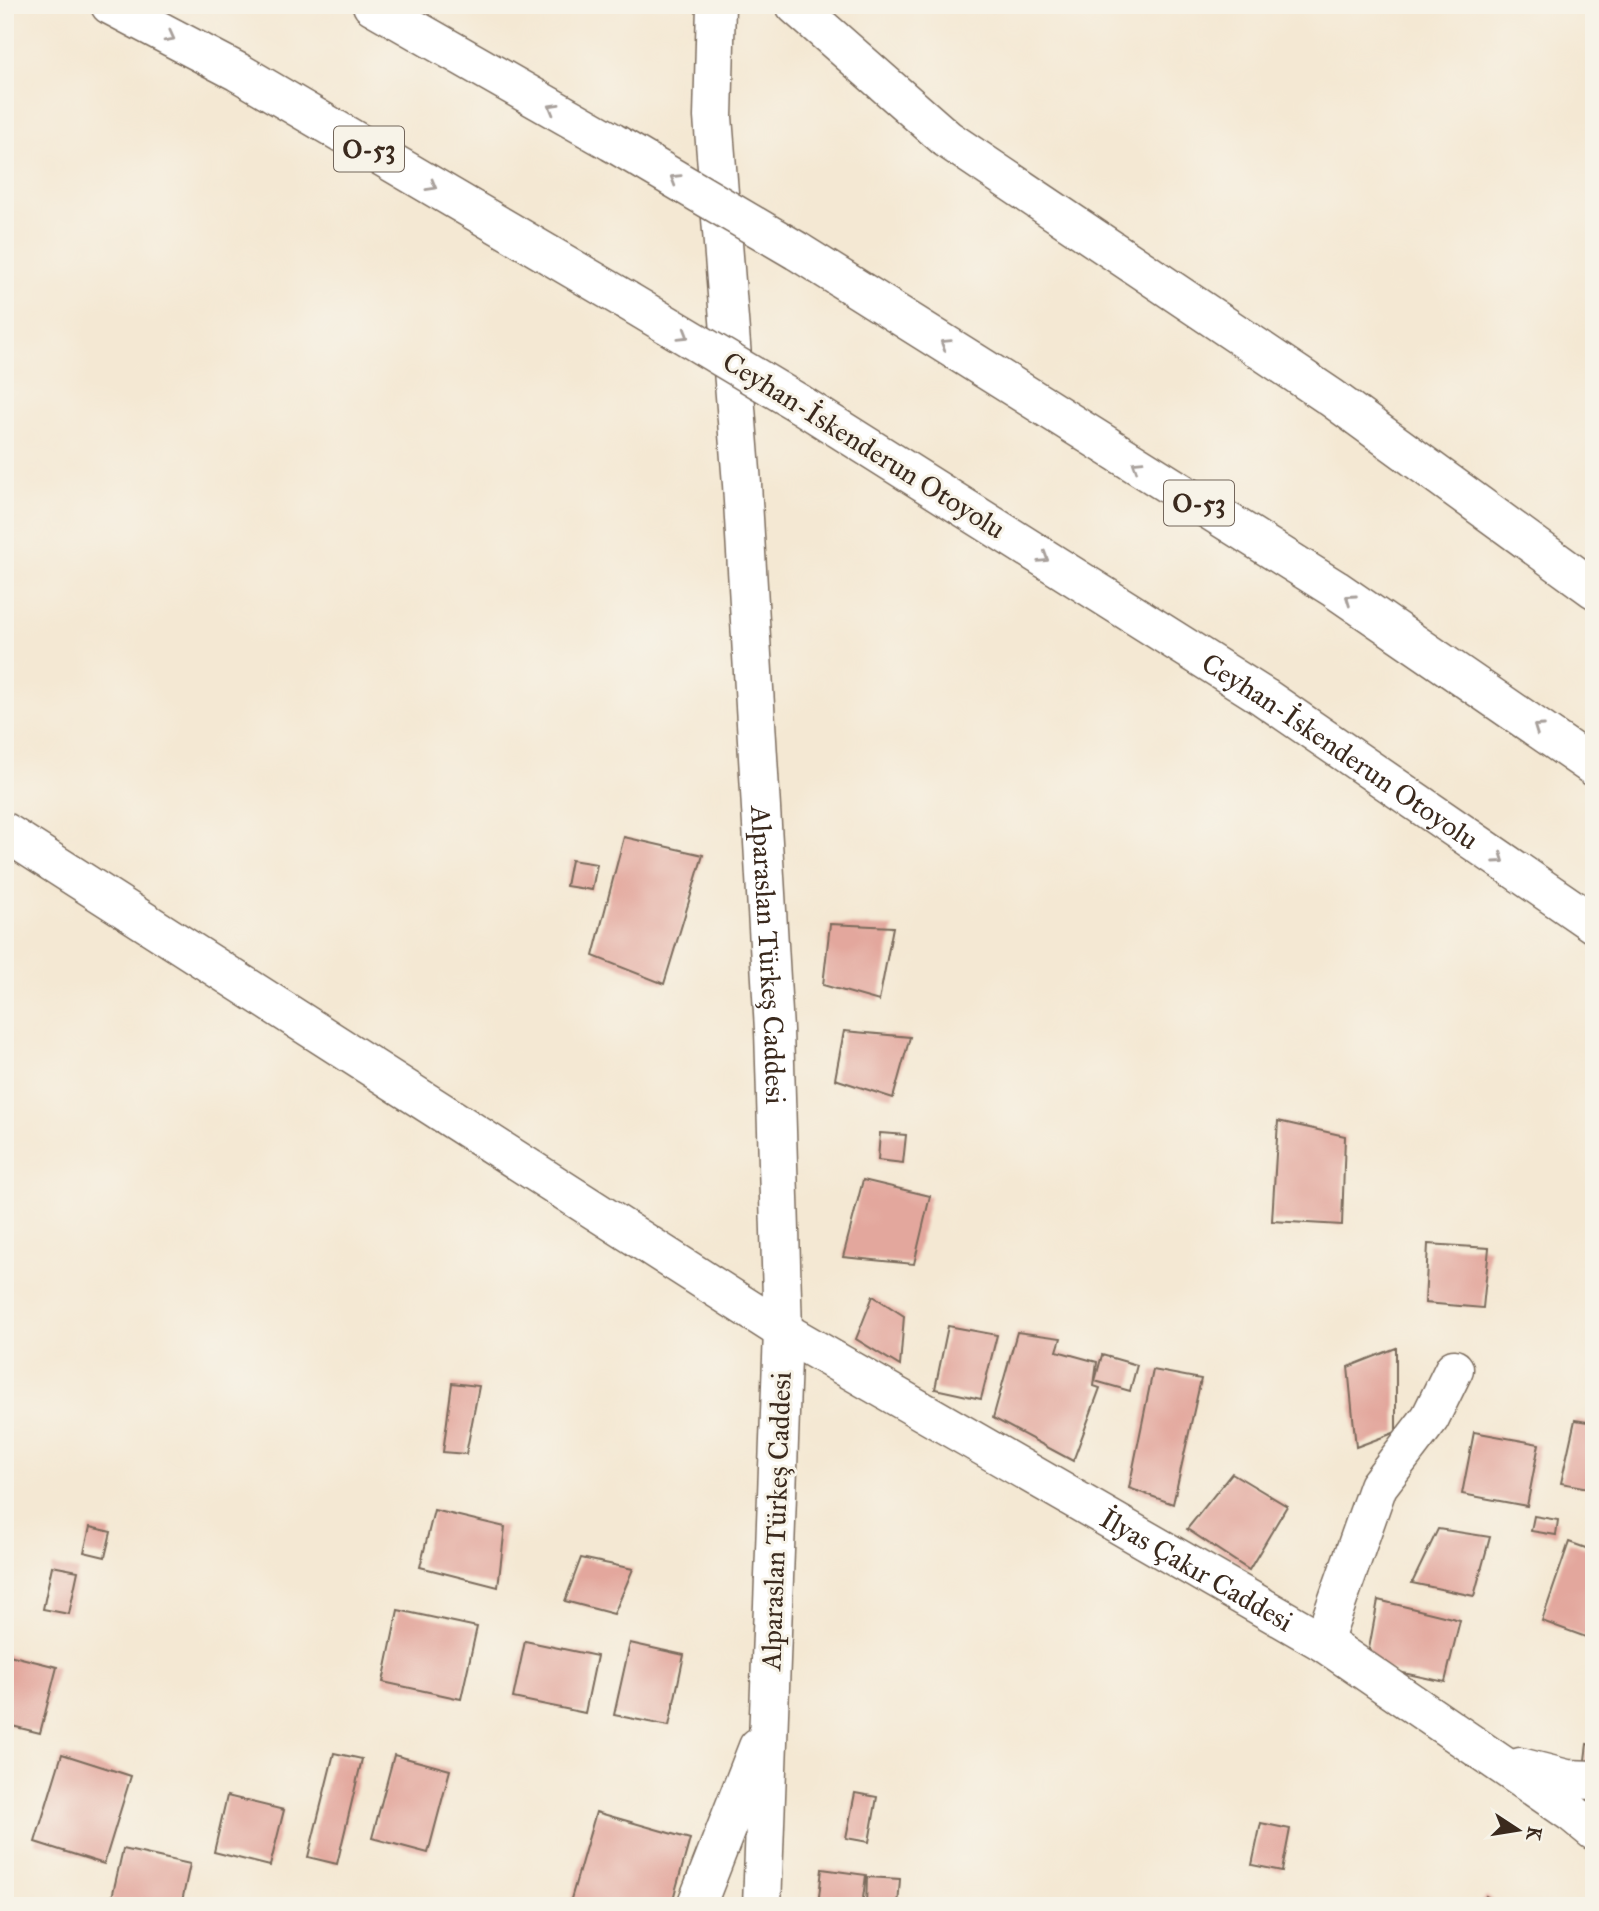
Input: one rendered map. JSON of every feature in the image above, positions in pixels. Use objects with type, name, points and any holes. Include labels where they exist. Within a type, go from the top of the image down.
[{"type":"main road","name":"Ceyhan-İskenderun Otoyolu","points":[[110,5],[238,72],[800,404],[1265,697],[1594,924]]},
{"type":"main road","name":"O-53","points":[[372,5],[796,251],[1335,589],[1594,767]]},
{"type":"main road","name":"Alparaslan Türkeş Caddesi","points":[[716,5],[713,117],[742,484],[773,1003],[783,1331],[762,1906]]},
{"type":"main road","points":[[795,5],[947,139],[1332,398],[1594,589]]},
{"type":"main road","name":"İlyas Çakır Caddesi","points":[[5,832],[783,1331],[1323,1642],[1572,1813],[1594,1831]]},
{"type":"main road","points":[[1323,1642],[1378,1486],[1430,1418],[1454,1370]]},
{"type":"main road","points":[[696,1906],[769,1719]]},
{"type":"main road","points":[[1495,1760],[1567,1779],[1594,1780]]},
{"type":"building","points":[[624,837],[703,855],[664,984],[593,956]]},
{"type":"building","points":[[571,860],[597,864],[592,890],[566,886]]},
{"type":"building","points":[[830,924],[893,927],[879,1001],[823,985]]},
{"type":"building","points":[[844,1031],[910,1037],[893,1098],[835,1079]]},
{"type":"building","points":[[1278,1121],[1345,1136],[1342,1225],[1272,1221]]},
{"type":"building","points":[[880,1133],[906,1135],[903,1163],[878,1160]]},
{"type":"building","points":[[863,1180],[930,1196],[914,1264],[843,1257]]},
{"type":"building","points":[[1428,1244],[1489,1248],[1483,1308],[1425,1303]]},
{"type":"building","points":[[873,1296],[904,1316],[900,1366],[856,1339]]},
{"type":"building","points":[[948,1326],[997,1335],[981,1399],[935,1389]]},
{"type":"building","points":[[1017,1332],[1061,1338],[1057,1351],[1097,1362],[1094,1386],[1100,1388],[1073,1461],[993,1418]]},
{"type":"building","points":[[1396,1348],[1396,1432],[1356,1447],[1348,1367]]},
{"type":"building","points":[[1102,1355],[1137,1365],[1130,1391],[1095,1381]]},
{"type":"building","points":[[1153,1370],[1201,1379],[1173,1504],[1129,1488]]},
{"type":"building","points":[[452,1383],[479,1386],[466,1454],[443,1452]]},
{"type":"building","points":[[1575,1420],[1594,1423],[1594,1489],[1561,1483]]},
{"type":"building","points":[[1474,1432],[1539,1444],[1527,1506],[1462,1494]]},
{"type":"building","points":[[1232,1473],[1287,1506],[1249,1570],[1187,1529]]},
{"type":"building","points":[[434,1510],[505,1527],[498,1587],[420,1567]]},
{"type":"building","points":[[1534,1516],[1558,1520],[1556,1535],[1531,1531]]},
{"type":"building","points":[[90,1527],[111,1532],[105,1557],[84,1552]]},
{"type":"building","points":[[1438,1529],[1490,1537],[1474,1596],[1412,1583]]},
{"type":"building","points":[[1569,1542],[1594,1551],[1594,1640],[1542,1621]]},
{"type":"building","points":[[581,1558],[633,1569],[614,1614],[565,1601]]},
{"type":"building","points":[[52,1566],[78,1571],[69,1614],[43,1609]]},
{"type":"building","points":[[1378,1600],[1460,1620],[1445,1682],[1366,1665]]},
{"type":"building","points":[[398,1610],[477,1627],[461,1699],[383,1682]]},
{"type":"building","points":[[525,1641],[597,1656],[585,1713],[513,1698]]},
{"type":"building","points":[[630,1643],[684,1655],[669,1726],[614,1715]]},
{"type":"building","points":[[5,1654],[57,1667],[40,1733],[8,1725],[5,1730]]},
{"type":"building","points":[[1587,1744],[1594,1745],[1594,1769],[1584,1768]]},
{"type":"building","points":[[334,1753],[362,1759],[337,1864],[308,1857]]},
{"type":"building","points":[[62,1754],[131,1776],[104,1864],[35,1842]]},
{"type":"building","points":[[394,1755],[450,1770],[428,1853],[372,1838]]},
{"type":"building","points":[[855,1793],[877,1797],[869,1842],[846,1838]]},
{"type":"building","points":[[227,1796],[284,1810],[270,1866],[214,1852]]},
{"type":"building","points":[[596,1812],[690,1839],[671,1906],[569,1906]]},
{"type":"building","points":[[1261,1823],[1290,1829],[1282,1871],[1252,1865]]},
{"type":"building","points":[[123,1849],[190,1864],[181,1906],[110,1906]]},
{"type":"building","points":[[822,1869],[866,1875],[862,1906],[818,1906]]},
{"type":"building","points":[[867,1877],[900,1879],[898,1906],[866,1906]]},
{"type":"building","points":[[1486,1896],[1502,1906],[1480,1906]]}]
